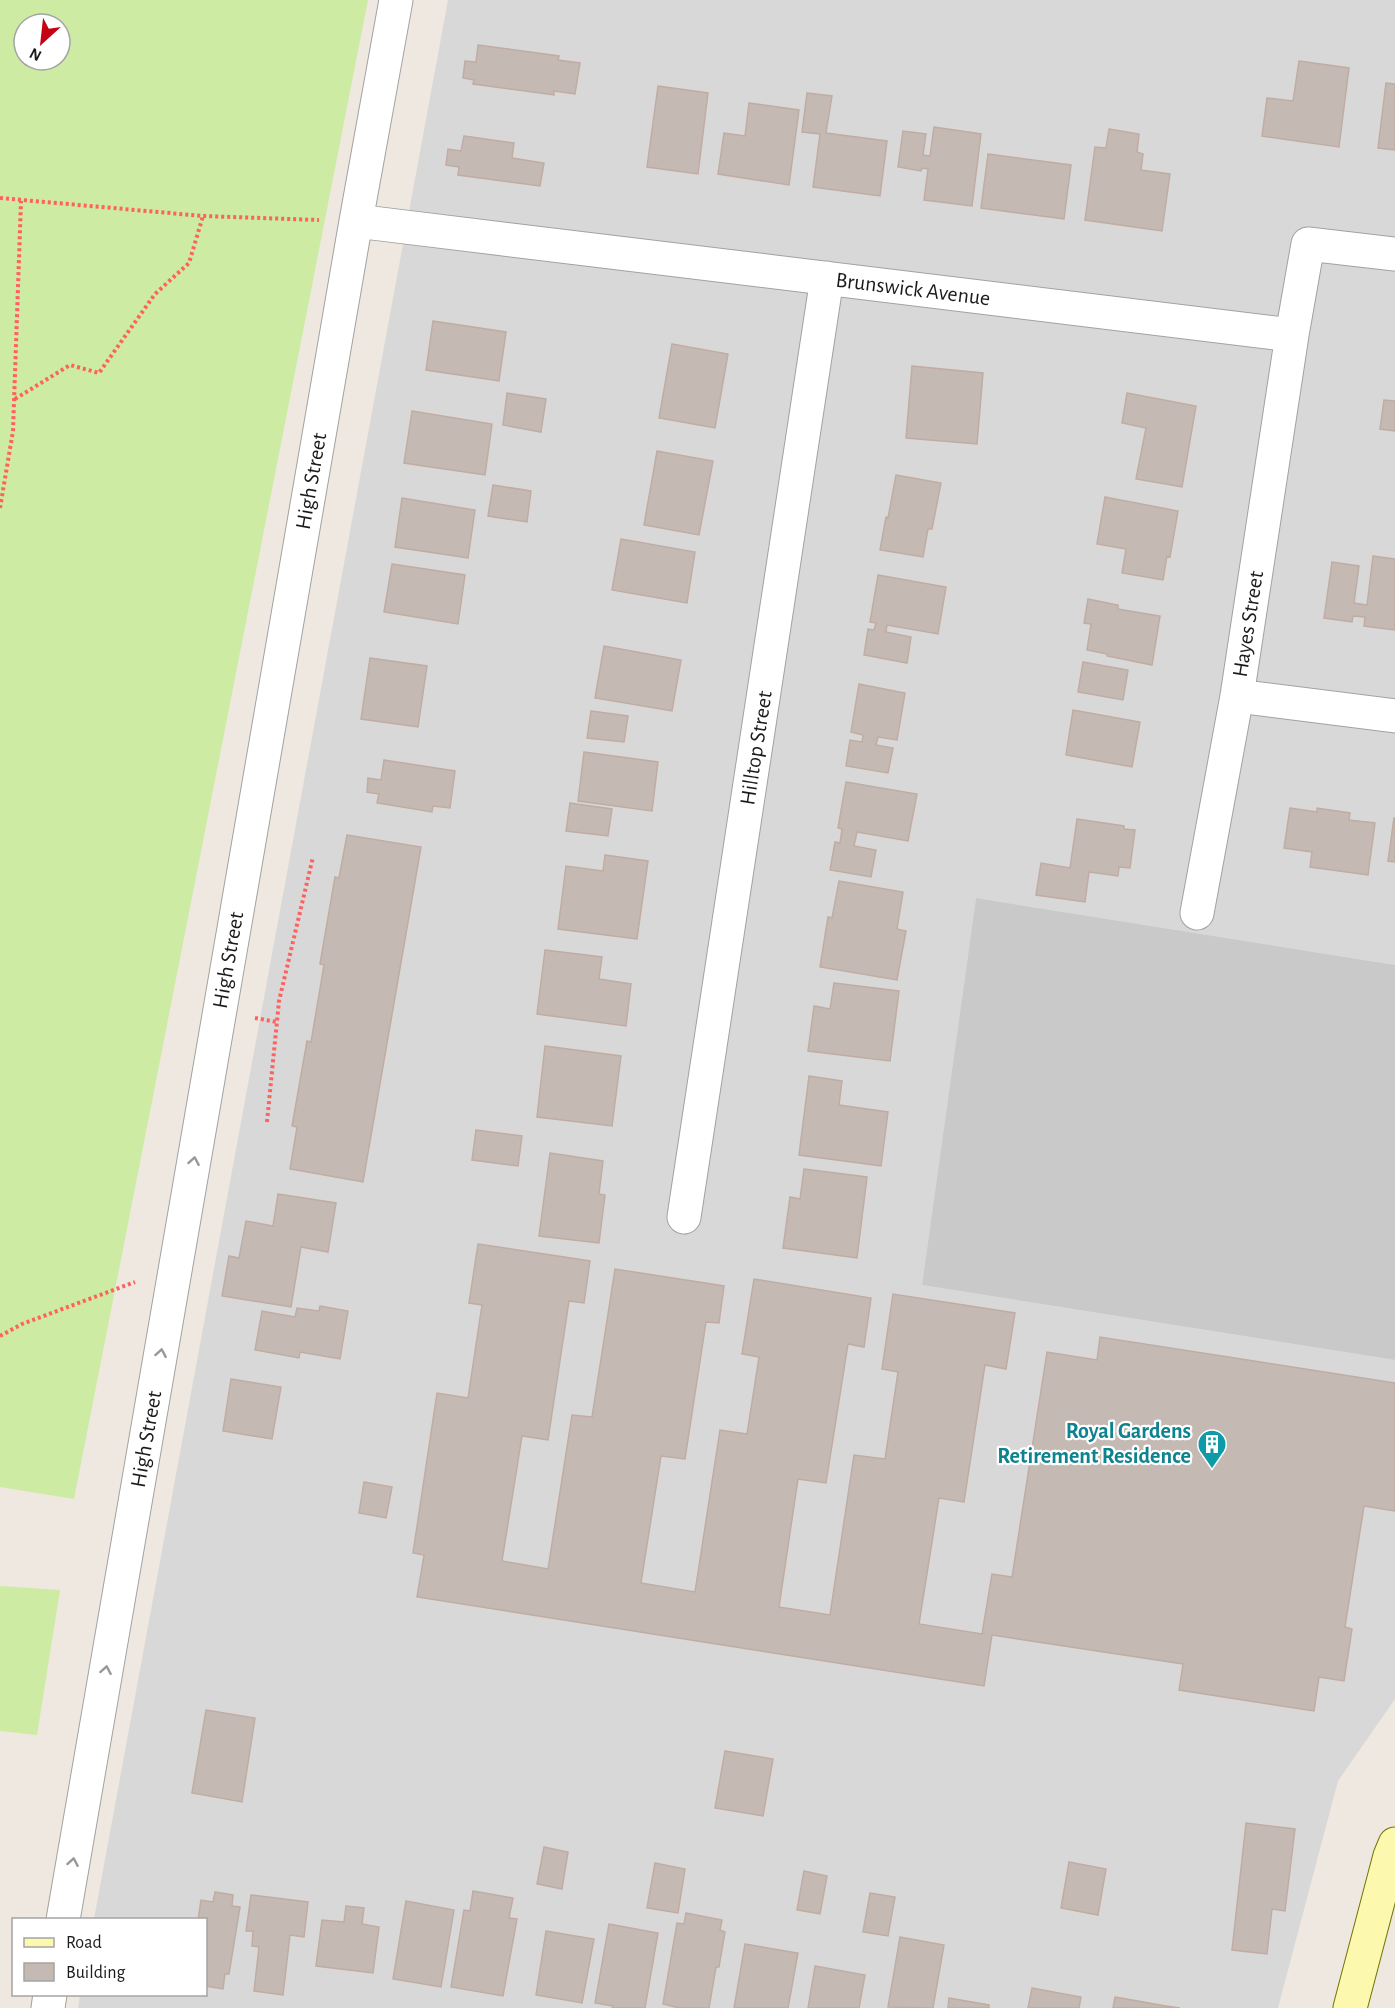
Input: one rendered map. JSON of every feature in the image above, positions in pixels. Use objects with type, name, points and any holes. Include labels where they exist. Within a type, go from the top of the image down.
[{"type":"main road","points":[[1350,2008],[1395,1844]]},
{"type":"street","name":"High Street","points":[[63,1918],[396,0]]},
{"type":"street","name":"Brunswick Avenue","points":[[356,221],[1292,335]]},
{"type":"street","points":[[1292,335],[1308,244],[1395,254]]},
{"type":"street","name":"Hilltop Street","points":[[684,1217],[827,278]]},
{"type":"street","name":"Hayes Street","points":[[1197,913],[1237,696],[1292,335]]},
{"type":"street","points":[[1237,696],[1395,716]]},
{"type":"path","points":[[0,198],[203,216],[356,221]]},
{"type":"path","points":[[0,508],[13,431],[21,201]]},
{"type":"path","points":[[14,399],[70,365],[99,373],[155,294],[189,263],[203,216]]},
{"type":"path","points":[[267,1122],[279,1000],[313,857]]},
{"type":"path","points":[[0,1336],[22,1324],[176,1268]]},
{"type":"shaded area","points":[[448,0],[1395,0],[1395,965],[976,898],[922,1285],[1395,1360],[1395,1699],[1338,1781],[1278,2008],[78,2008],[80,1996],[207,1996],[207,1918],[94,1918]]},
{"type":"shaded area","points":[[976,898],[1395,965],[1395,1360],[922,1285]]},
{"type":"green space","points":[[0,0],[368,0],[74,1499],[0,1487]]},
{"type":"green space","points":[[0,1586],[60,1590],[37,1735],[0,1731]]},
{"type":"building","points":[[478,45],[559,56],[558,60],[580,63],[575,94],[554,91],[554,95],[473,84],[474,80],[463,78],[465,61],[476,62]]},
{"type":"building","points":[[1299,61],[1349,68],[1339,147],[1262,136],[1267,98],[1293,101]]},
{"type":"building","points":[[1386,83],[1395,84],[1395,150],[1378,148]]},
{"type":"building","points":[[658,86],[708,93],[698,174],[647,167]]},
{"type":"building","points":[[807,93],[832,96],[826,133],[887,141],[880,196],[813,187],[820,134],[802,132]]},
{"type":"building","points":[[749,103],[799,110],[789,185],[718,174],[724,133],[745,136]]},
{"type":"building","points":[[934,127],[981,134],[972,206],[924,200],[928,169],[922,168],[921,171],[898,167],[903,131],[926,134],[923,155],[930,156]]},
{"type":"building","points":[[1109,129],[1139,134],[1137,152],[1143,154],[1141,170],[1170,174],[1162,231],[1085,220],[1095,147],[1106,148]]},
{"type":"building","points":[[464,136],[514,143],[512,158],[544,163],[540,186],[458,175],[459,167],[446,165],[448,149],[461,151]]},
{"type":"building","points":[[988,154],[1071,165],[1064,219],[981,208]]},
{"type":"building","points":[[433,321],[506,332],[499,381],[426,370]]},
{"type":"building","points":[[672,344],[728,354],[715,428],[659,418]]},
{"type":"building","points":[[912,366],[983,373],[977,444],[906,438]]},
{"type":"building","points":[[507,393],[546,399],[541,432],[503,425]]},
{"type":"building","points":[[1127,393],[1196,406],[1182,487],[1136,479],[1146,428],[1122,423]]},
{"type":"building","points":[[1384,400],[1395,401],[1395,431],[1380,429]]},
{"type":"building","points":[[412,411],[492,424],[485,475],[404,463]]},
{"type":"building","points":[[657,451],[713,461],[699,535],[644,525]]},
{"type":"building","points":[[896,475],[941,483],[932,529],[928,529],[923,557],[880,550]]},
{"type":"building","points":[[493,485],[531,491],[527,522],[488,516]]},
{"type":"building","points":[[1105,497],[1178,511],[1170,557],[1167,556],[1163,580],[1122,573],[1126,549],[1097,544]]},
{"type":"building","points":[[402,498],[475,510],[468,558],[395,547]]},
{"type":"building","points":[[621,539],[695,552],[687,603],[612,590]]},
{"type":"building","points":[[1373,556],[1395,559],[1395,630],[1364,626],[1365,617],[1353,616],[1352,622],[1324,618],[1332,562],[1359,566],[1354,603],[1367,605]]},
{"type":"building","points":[[392,564],[465,575],[458,624],[384,612]]},
{"type":"building","points":[[878,575],[946,587],[938,634],[887,625],[886,632],[911,637],[907,663],[864,655],[868,629],[874,630],[876,623],[870,622]]},
{"type":"building","points":[[1088,599],[1118,605],[1118,609],[1160,616],[1152,665],[1087,650],[1091,624],[1084,623]]},
{"type":"building","points":[[604,646],[681,660],[672,711],[595,698]]},
{"type":"building","points":[[370,658],[427,666],[418,727],[361,719]]},
{"type":"building","points":[[1083,662],[1128,670],[1123,700],[1078,692]]},
{"type":"building","points":[[859,684],[905,693],[897,740],[878,737],[876,745],[893,748],[888,773],[846,766],[850,740],[862,742],[863,735],[851,732]]},
{"type":"building","points":[[1073,710],[1140,722],[1132,767],[1066,755]]},
{"type":"building","points":[[591,711],[628,716],[624,742],[587,738]]},
{"type":"building","points":[[584,752],[658,762],[652,811],[578,801]]},
{"type":"building","points":[[384,760],[455,771],[450,808],[433,806],[432,812],[377,803],[379,794],[367,792],[368,778],[381,780]]},
{"type":"building","points":[[846,782],[917,794],[908,841],[857,832],[854,846],[876,850],[871,877],[830,870],[835,842],[840,843],[842,829],[838,828]]},
{"type":"building","points":[[570,803],[612,809],[608,836],[566,831]]},
{"type":"building","points":[[1290,808],[1317,812],[1317,808],[1350,813],[1349,820],[1375,823],[1368,875],[1310,867],[1312,852],[1284,848]]},
{"type":"building","points":[[1395,818],[1395,862],[1388,861]]},
{"type":"building","points":[[1077,819],[1124,826],[1124,829],[1135,830],[1130,868],[1119,867],[1118,876],[1089,872],[1085,902],[1036,895],[1041,863],[1070,868]]},
{"type":"building","points":[[347,835],[421,847],[363,1182],[290,1169],[297,1127],[292,1126],[307,1041],[311,1042],[324,965],[320,964],[335,877],[339,878]]},
{"type":"building","points":[[605,855],[648,861],[637,939],[558,929],[566,866],[603,871]]},
{"type":"building","points":[[839,881],[903,892],[897,929],[906,931],[897,980],[820,967],[828,917],[832,918]]},
{"type":"building","points":[[545,950],[602,957],[599,979],[631,984],[626,1026],[537,1014]]},
{"type":"building","points":[[834,983],[899,991],[890,1061],[808,1051],[814,1006],[830,1009]]},
{"type":"building","points":[[545,1046],[621,1056],[612,1126],[537,1117]]},
{"type":"building","points":[[809,1076],[842,1081],[839,1105],[888,1112],[881,1166],[799,1155]]},
{"type":"building","points":[[476,1130],[522,1136],[518,1166],[472,1160]]},
{"type":"building","points":[[550,1153],[603,1161],[599,1194],[605,1195],[599,1243],[539,1236]]},
{"type":"building","points":[[804,1169],[867,1177],[857,1258],[783,1248],[790,1197],[800,1199]]},
{"type":"building","points":[[278,1194],[336,1203],[328,1252],[301,1247],[291,1307],[222,1296],[229,1256],[239,1258],[246,1221],[273,1226]]},
{"type":"building","name":"Royal Gardens Retirement Residence","points":[[478,1244],[590,1261],[584,1303],[569,1301],[548,1440],[522,1436],[502,1561],[548,1569],[572,1415],[592,1417],[615,1269],[724,1286],[719,1323],[706,1322],[685,1459],[661,1456],[641,1583],[695,1592],[720,1430],[747,1434],[759,1357],[742,1354],[754,1279],[871,1298],[864,1347],[848,1344],[826,1483],[798,1479],[779,1607],[830,1615],[854,1455],[885,1459],[898,1372],[882,1369],[893,1294],[1015,1313],[1006,1369],[985,1365],[964,1502],[939,1498],[919,1624],[982,1634],[992,1574],[1012,1577],[1047,1352],[1097,1360],[1100,1337],[1395,1383],[1395,1511],[1364,1506],[1345,1627],[1352,1629],[1344,1681],[1319,1677],[1314,1711],[1179,1690],[1183,1664],[992,1635],[984,1686],[417,1597],[424,1555],[413,1553],[437,1393],[468,1398],[482,1305],[469,1303]]},
{"type":"building","points":[[320,1306],[348,1311],[340,1359],[300,1352],[299,1358],[255,1350],[262,1311],[295,1317],[297,1308],[319,1311]]},
{"type":"building","points":[[231,1379],[281,1387],[272,1439],[223,1431]]},
{"type":"building","points":[[364,1482],[392,1487],[386,1518],[359,1513]]},
{"type":"building","points":[[206,1710],[255,1718],[242,1802],[192,1793]]},
{"type":"building","points":[[725,1751],[773,1759],[763,1816],[715,1808]]},
{"type":"building","points":[[1246,1823],[1295,1829],[1285,1911],[1272,1909],[1267,1954],[1232,1950]]},
{"type":"building","points":[[544,1847],[568,1852],[562,1889],[537,1884]]},
{"type":"building","points":[[1069,1862],[1106,1869],[1098,1915],[1061,1908]]},
{"type":"building","points":[[655,1863],[685,1869],[678,1913],[647,1908]]},
{"type":"building","points":[[804,1871],[827,1876],[820,1914],[797,1910]]},
{"type":"building","points":[[473,1891],[513,1898],[509,1918],[517,1919],[503,1996],[451,1987],[464,1910],[470,1911]]},
{"type":"building","points":[[215,1892],[233,1895],[232,1906],[240,1907],[229,1974],[225,1974],[223,1989],[207,1986],[207,1918],[198,1918],[201,1900],[213,1902]]},
{"type":"building","points":[[870,1893],[895,1897],[888,1936],[863,1932]]},
{"type":"building","points":[[251,1895],[308,1902],[304,1937],[290,1935],[283,1995],[254,1991],[259,1947],[252,1946],[253,1931],[246,1931]]},
{"type":"building","points":[[406,1901],[454,1910],[441,1987],[393,1979]]},
{"type":"building","points":[[346,1906],[364,1908],[362,1924],[379,1927],[373,1973],[316,1966],[322,1920],[344,1922]]},
{"type":"building","points":[[686,1913],[722,1920],[720,1930],[725,1932],[709,2008],[679,2008],[663,2004],[677,1923],[684,1924]]},
{"type":"building","points":[[609,1924],[658,1933],[645,2008],[612,2008],[613,2006],[595,2003]]},
{"type":"building","points":[[546,1931],[594,1939],[582,2003],[536,1995]]},
{"type":"building","points":[[900,1937],[944,1945],[933,2008],[888,2007]]},
{"type":"building","points":[[745,1944],[798,1953],[788,2008],[734,2008]]},
{"type":"building","points":[[815,1966],[865,1975],[859,2008],[808,2008]]},
{"type":"building","points":[[1032,1988],[1081,1997],[1079,2008],[1028,2008]]},
{"type":"building","points":[[1115,1997],[1166,2006],[1180,2008],[1113,2008]]},
{"type":"building","points":[[949,1998],[989,2005],[989,2008],[948,2008]]},
{"type":"place","name":"Royal Gardens Retirement Residence","points":[[1212,1470]]}]
